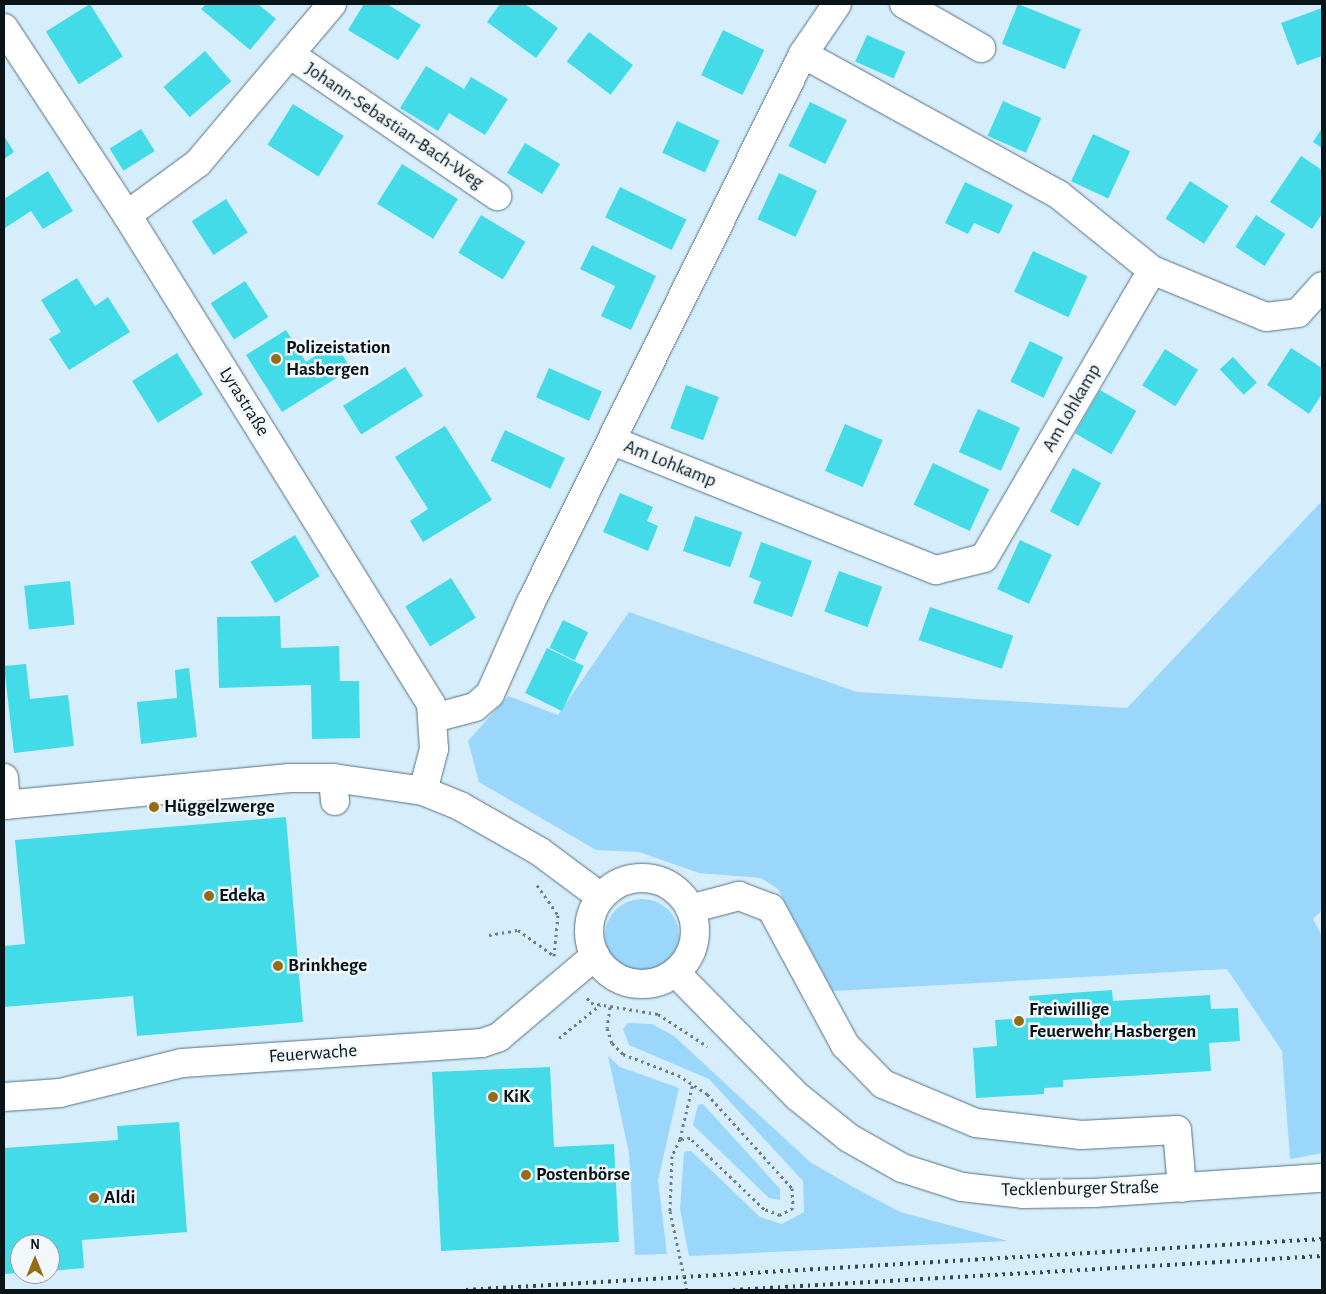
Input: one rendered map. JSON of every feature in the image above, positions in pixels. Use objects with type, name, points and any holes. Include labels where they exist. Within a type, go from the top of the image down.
[{"type":"street","points":[[127,214],[198,163],[291,55],[332,4]]},
{"type":"street","name":"Am Lohkamp","points":[[434,718],[475,707],[490,694],[531,602],[613,441],[803,54],[837,4]]},
{"type":"street","points":[[904,4],[981,48]]},
{"type":"street","name":"Lyrastraße","points":[[4,28],[127,214],[423,691],[434,718],[434,749],[424,791]]},
{"type":"street","points":[[803,54],[1059,196],[1152,270],[1266,317],[1298,312],[1322,286]]},
{"type":"street","name":"Johann-Sebastian-Bach-Weg","points":[[291,55],[497,196]]},
{"type":"street","name":"Am Lohkamp","points":[[613,441],[936,570],[984,558],[1152,270]]},
{"type":"street","points":[[4,778],[5,805],[334,790],[424,791],[460,806],[539,851],[601,897]]},
{"type":"street","points":[[649,878],[680,894],[690,909],[694,943],[676,972],[643,985],[626,982],[610,974],[595,956],[588,929],[601,897],[615,885],[649,878]]},
{"type":"street","points":[[690,909],[739,896],[771,908],[845,1045],[883,1084],[976,1122],[1081,1135],[1177,1130],[1182,1188]]},
{"type":"street","name":"Feuerwache","points":[[4,1097],[60,1093],[182,1063],[482,1043],[498,1037],[595,956]]},
{"type":"street","name":"Tecklenburger Straße","points":[[676,972],[798,1096],[848,1138],[902,1168],[962,1187],[1023,1194],[1182,1188],[1322,1178]]},
{"type":"path","points":[[534,880],[558,915],[553,955]]},
{"type":"path","points":[[489,935],[518,930],[553,955],[568,977],[591,1003],[610,1007],[607,1028],[612,1043],[623,1054],[693,1083],[792,1188],[793,1208],[780,1215],[764,1209],[690,1138],[680,1139]]},
{"type":"path","points":[[560,1038],[600,1005]]},
{"type":"path","points":[[687,1290],[670,1212],[672,1156],[680,1139],[693,1083]]},
{"type":"shaded area","points":[[1322,501],[1322,910],[1313,919],[1322,936],[1322,1153],[1290,1159],[1282,1051],[1227,969],[833,991],[778,889],[761,878],[699,873],[639,852],[596,850],[479,782],[468,741],[508,696],[558,715],[629,612],[857,692],[1127,708]]},
{"type":"shaded area","points":[[635,899],[649,899],[663,905],[673,915],[679,929],[679,943],[673,957],[663,967],[649,973],[635,973],[621,967],[611,957],[605,943],[605,929],[611,915],[621,905]]},
{"type":"shaded area","points":[[628,1023],[652,1024],[674,1036],[810,1162],[855,1188],[900,1212],[1008,1241],[689,1256],[680,1209],[684,1152],[691,1151],[760,1217],[782,1224],[804,1212],[803,1181],[709,1079],[629,1045],[623,1029]]},
{"type":"shaded area","points":[[608,1056],[620,1067],[679,1088],[658,1180],[667,1254],[635,1255],[629,1153]]},
{"type":"shaded area","points":[[703,1104],[780,1189],[780,1200],[769,1198],[693,1125],[698,1105]]},
{"type":"building","points":[[90,4],[123,57],[79,84],[46,32]]},
{"type":"building","points":[[206,4],[258,4],[276,19],[250,50],[201,9]]},
{"type":"building","points":[[364,4],[387,4],[421,25],[398,60],[348,30]]},
{"type":"building","points":[[500,4],[525,4],[558,28],[536,58],[487,22]]},
{"type":"building","points":[[1018,4],[1081,29],[1065,69],[1002,44]]},
{"type":"building","points":[[1322,8],[1322,56],[1297,65],[1281,23]]},
{"type":"building","points":[[723,30],[764,50],[742,95],[701,75]]},
{"type":"building","points":[[589,32],[633,65],[611,95],[567,62]]},
{"type":"building","points":[[867,35],[905,52],[894,79],[855,61]]},
{"type":"building","points":[[205,51],[231,81],[190,117],[163,87]]},
{"type":"building","points":[[426,66],[464,89],[471,77],[508,99],[485,135],[449,113],[438,131],[400,108]]},
{"type":"building","points":[[1003,101],[1041,118],[1026,153],[988,136]]},
{"type":"building","points":[[810,102],[847,120],[825,164],[789,146]]},
{"type":"building","points":[[293,104],[344,136],[318,177],[268,145]]},
{"type":"building","points":[[677,121],[720,141],[705,173],[662,153]]},
{"type":"building","points":[[1322,128],[1322,148],[1313,142]]},
{"type":"building","points":[[141,129],[155,151],[123,171],[110,149]]},
{"type":"building","points":[[1093,134],[1130,151],[1108,198],[1071,181]]},
{"type":"building","points":[[4,136],[14,152],[4,159]]},
{"type":"building","points":[[525,143],[560,164],[542,194],[507,173]]},
{"type":"building","points":[[1301,156],[1322,170],[1322,214],[1312,229],[1270,202]]},
{"type":"building","points":[[402,164],[458,199],[433,239],[377,204]]},
{"type":"building","points":[[48,171],[73,211],[43,229],[31,211],[5,228],[4,199]]},
{"type":"building","points":[[779,173],[817,191],[796,237],[757,219]]},
{"type":"building","points":[[1190,181],[1229,206],[1204,244],[1165,219]]},
{"type":"building","points":[[965,182],[1013,205],[999,234],[974,223],[968,234],[945,223]]},
{"type":"building","points":[[620,187],[687,219],[672,250],[605,218]]},
{"type":"building","points":[[226,199],[248,233],[213,255],[192,221]]},
{"type":"building","points":[[481,215],[526,242],[503,279],[458,253]]},
{"type":"building","points":[[1256,215],[1285,234],[1265,266],[1235,247]]},
{"type":"building","points":[[592,245],[656,276],[631,330],[601,316],[615,286],[580,269]]},
{"type":"building","points":[[1033,251],[1087,276],[1068,317],[1014,292]]},
{"type":"building","points":[[77,278],[95,306],[108,297],[130,332],[69,370],[49,339],[61,332],[41,300]]},
{"type":"building","points":[[245,281],[268,317],[234,339],[211,303]]},
{"type":"building","points":[[286,330],[306,362],[335,343],[351,369],[282,412],[246,355]]},
{"type":"building","points":[[1030,341],[1063,357],[1044,398],[1010,381]]},
{"type":"building","points":[[1291,348],[1322,368],[1322,394],[1309,414],[1267,385]]},
{"type":"building","points":[[1165,349],[1198,370],[1175,406],[1142,385]]},
{"type":"building","points":[[177,353],[203,395],[158,423],[132,381]]},
{"type":"building","points":[[1233,357],[1257,383],[1244,395],[1220,369]]},
{"type":"building","points":[[405,367],[423,396],[361,435],[343,406]]},
{"type":"building","points":[[549,368],[602,392],[589,421],[536,397]]},
{"type":"building","points":[[686,385],[719,397],[703,440],[670,428]]},
{"type":"building","points":[[1100,390],[1136,411],[1111,454],[1075,433]]},
{"type":"building","points":[[978,409],[1020,428],[1001,471],[959,452]]},
{"type":"building","points":[[845,424],[883,440],[863,487],[825,471]]},
{"type":"building","points":[[445,426],[492,500],[423,542],[410,521],[428,509],[395,457]]},
{"type":"building","points":[[505,430],[565,458],[550,489],[491,461]]},
{"type":"building","points":[[933,463],[989,489],[970,531],[914,505]]},
{"type":"building","points":[[1073,468],[1101,483],[1078,526],[1050,511]]},
{"type":"building","points":[[620,493],[653,507],[647,521],[658,526],[648,551],[603,532]]},
{"type":"building","points":[[695,516],[742,532],[730,567],[683,551]]},
{"type":"building","points":[[295,535],[320,576],[275,603],[250,562]]},
{"type":"building","points":[[1020,540],[1052,555],[1029,604],[997,589]]},
{"type":"building","points":[[761,542],[812,561],[792,617],[753,603],[761,582],[749,577]]},
{"type":"building","points":[[839,571],[882,587],[868,627],[824,611]]},
{"type":"building","points":[[451,578],[476,618],[430,646],[405,607]]},
{"type":"building","points":[[70,581],[75,625],[29,630],[24,586]]},
{"type":"building","points":[[930,607],[1013,636],[1002,669],[919,640]]},
{"type":"building","points":[[280,616],[281,648],[339,646],[340,681],[359,681],[360,738],[312,739],[311,685],[219,688],[217,617]]},
{"type":"building","points":[[563,620],[588,632],[575,660],[549,648]]},
{"type":"building","points":[[547,648],[584,666],[562,711],[525,693]]},
{"type":"building","points":[[26,664],[30,699],[68,695],[74,746],[14,753],[4,666]]},
{"type":"building","points":[[189,668],[197,737],[141,744],[137,702],[177,698],[175,670]]},
{"type":"building","name":"Edeka","points":[[286,817],[303,1022],[137,1036],[133,996],[4,1007],[4,946],[25,944],[15,840]]},
{"type":"building","points":[[1112,990],[1113,1001],[1210,995],[1211,1009],[1238,1008],[1240,1041],[1209,1043],[1211,1071],[1063,1080],[1063,1087],[1044,1088],[1044,1094],[976,1098],[973,1048],[997,1046],[995,1020],[1031,1018],[1029,996]]},
{"type":"building","name":"Postenbörse","points":[[550,1067],[554,1147],[614,1144],[619,1242],[441,1251],[432,1072]]},
{"type":"building","name":"Aldi","points":[[179,1122],[187,1232],[82,1240],[84,1268],[60,1270],[60,1234],[10,1234],[10,1274],[4,1274],[4,1148],[118,1140],[117,1126]]},
{"type":"railway","points":[[466,1290],[1322,1239]]},
{"type":"railway","points":[[733,1290],[1322,1256]]},
{"type":"place","name":"Polizeistation Hasbergen","points":[[276,359]]},
{"type":"place","name":"Hüggelzwerge","points":[[154,807]]},
{"type":"place","name":"Edeka","points":[[209,896]]},
{"type":"place","name":"Brinkhege","points":[[278,966]]},
{"type":"place","name":"Freiwillige Feuerwehr Hasbergen","points":[[1019,1021]]},
{"type":"place","name":"KiK","points":[[493,1097]]},
{"type":"place","name":"Postenbörse","points":[[526,1175]]},
{"type":"place","name":"Aldi","points":[[94,1198]]}]
